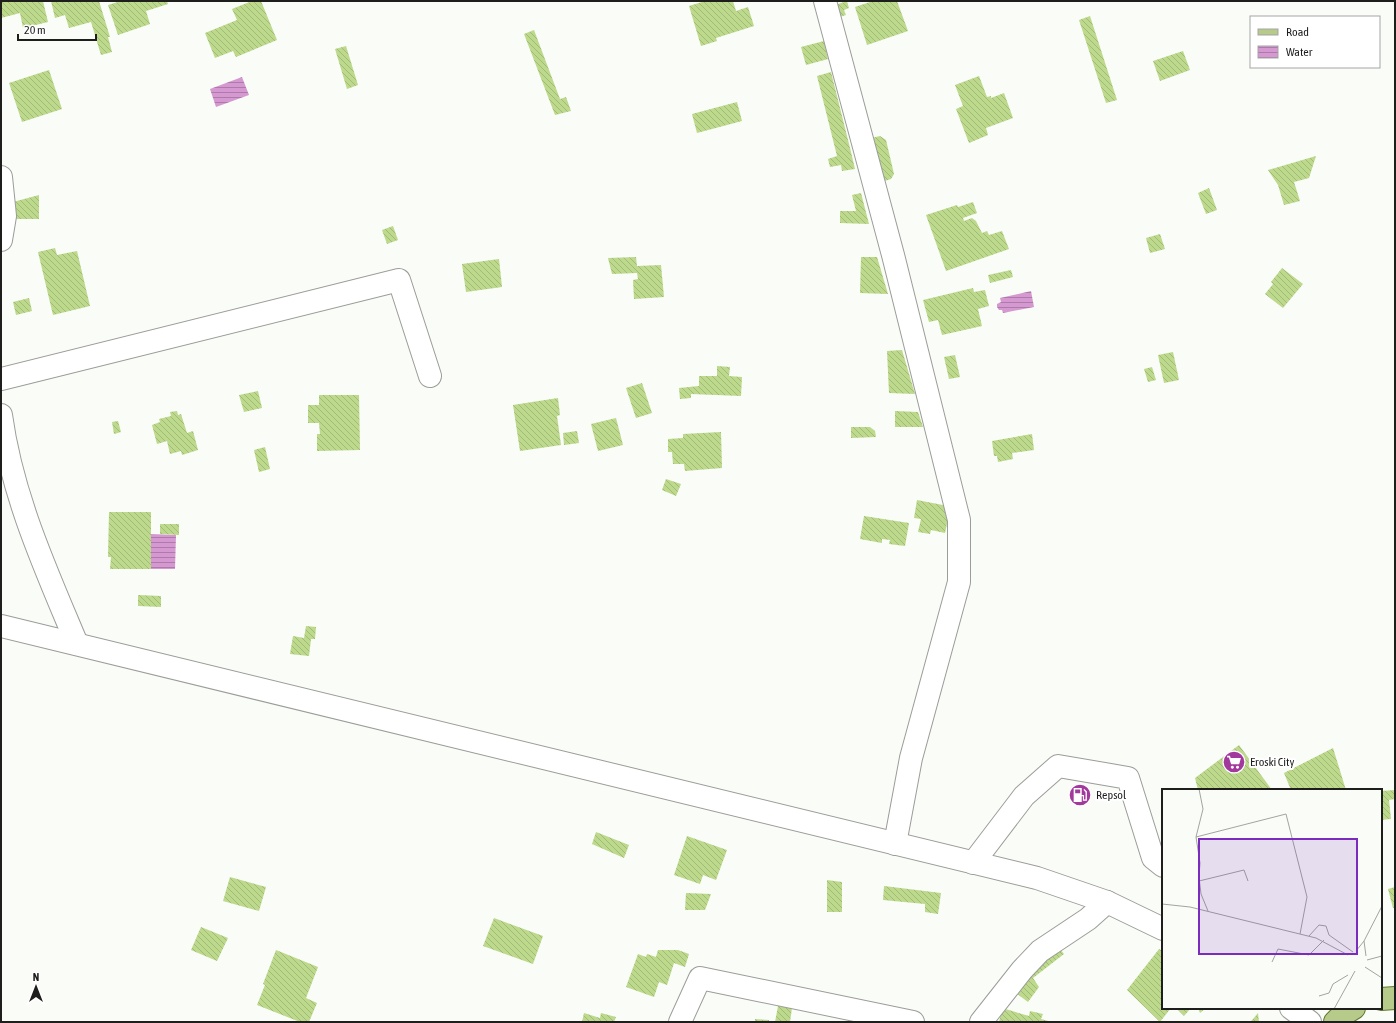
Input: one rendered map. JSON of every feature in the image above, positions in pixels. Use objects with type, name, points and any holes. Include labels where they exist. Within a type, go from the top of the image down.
[{"type":"main road","points":[[1334,1022],[1352,1009]]},
{"type":"street","points":[[825,1],[895,263],[959,520],[959,582],[911,758],[895,844]]},
{"type":"street","points":[[1,177],[5,216],[1,240]]},
{"type":"street","points":[[1,379],[399,280],[430,376]]},
{"type":"street","points":[[1,415],[16,489],[41,557],[77,644]]},
{"type":"street","points":[[1,626],[1037,878],[1107,902],[1162,929]]},
{"type":"street","points":[[973,863],[1024,796],[1058,766],[1128,778],[1158,862]]},
{"type":"street","points":[[981,1022],[1022,970],[1040,951],[1088,919],[1107,902]]},
{"type":"street","points":[[680,1022],[700,978],[913,1022]]},
{"type":"street","points":[[1292,1009],[1310,1022]]},
{"type":"water","points":[[242,77],[249,95],[216,107],[210,89]]},
{"type":"water","points":[[1031,291],[1034,307],[1003,313],[1002,310],[999,310],[997,307],[997,304],[1001,302],[1000,298]]},
{"type":"water","points":[[151,534],[176,535],[175,569],[151,569]]},
{"type":"building","points":[[1,1],[43,1],[48,22],[23,28],[20,13],[1,18]]},
{"type":"building","points":[[51,1],[99,1],[110,37],[108,37],[112,52],[101,55],[91,22],[69,28],[65,15],[55,18]]},
{"type":"building","points":[[121,1],[167,1],[168,4],[146,11],[150,24],[118,35],[108,5]]},
{"type":"building","points":[[252,1],[261,1],[277,40],[236,57],[233,51],[215,58],[205,33],[237,20],[232,9]]},
{"type":"building","points":[[705,1],[733,1],[736,11],[748,7],[754,26],[716,38],[717,41],[701,46],[689,6]]},
{"type":"building","points":[[847,1],[849,8],[844,10],[846,15],[833,19],[829,7]]},
{"type":"building","points":[[873,1],[897,1],[908,31],[867,45],[855,7]]},
{"type":"building","points":[[1090,16],[1117,100],[1106,103],[1079,20]]},
{"type":"building","points":[[534,30],[560,99],[566,97],[571,111],[555,115],[524,34]]},
{"type":"building","points":[[824,41],[828,59],[806,65],[801,47]]},
{"type":"building","points":[[346,46],[358,85],[347,89],[335,49]]},
{"type":"building","points":[[1183,51],[1190,70],[1160,81],[1153,61]]},
{"type":"building","points":[[49,70],[62,109],[22,122],[9,83]]},
{"type":"building","points":[[831,72],[855,169],[842,171],[841,165],[830,167],[828,159],[837,156],[817,76]]},
{"type":"building","points":[[979,76],[987,97],[991,96],[991,98],[1004,93],[1013,118],[986,128],[988,135],[969,143],[956,109],[963,106],[955,85]]},
{"type":"building","points":[[737,102],[742,121],[697,133],[692,114]]},
{"type":"building","points":[[880,136],[886,140],[894,174],[891,179],[875,184],[863,140]]},
{"type":"building","points":[[1316,156],[1309,178],[1294,182],[1300,201],[1284,205],[1278,185],[1268,170]]},
{"type":"building","points":[[1209,188],[1217,210],[1206,214],[1198,193]]},
{"type":"building","points":[[861,193],[869,224],[840,223],[840,211],[856,211],[852,195]]},
{"type":"building","points":[[39,195],[39,219],[13,219],[13,202]]},
{"type":"building","points":[[973,202],[977,213],[963,218],[964,221],[972,218],[976,221],[982,233],[987,231],[989,235],[1002,231],[1009,249],[946,271],[926,215],[957,205],[958,207]]},
{"type":"building","points":[[393,226],[398,240],[387,244],[382,230]]},
{"type":"building","points":[[1160,234],[1165,249],[1150,253],[1146,238]]},
{"type":"building","points":[[55,248],[57,255],[77,251],[90,306],[53,315],[38,252]]},
{"type":"building","points":[[636,257],[637,266],[661,265],[664,297],[634,299],[633,280],[638,279],[637,273],[612,274],[608,258]]},
{"type":"building","points":[[861,257],[877,257],[888,294],[860,293]]},
{"type":"building","points":[[499,259],[502,287],[466,292],[462,264]]},
{"type":"building","points":[[1282,268],[1303,284],[1283,308],[1265,294],[1273,284],[1271,282]]},
{"type":"building","points":[[1011,270],[1013,277],[990,283],[988,275]]},
{"type":"building","points":[[973,288],[974,292],[985,290],[989,306],[978,309],[982,326],[942,335],[938,320],[929,322],[923,300]]},
{"type":"building","points":[[29,298],[32,311],[16,315],[13,302]]},
{"type":"building","points":[[902,350],[915,394],[889,393],[887,351]]},
{"type":"building","points":[[1173,352],[1179,380],[1164,383],[1158,355]]},
{"type":"building","points":[[955,355],[960,377],[949,379],[944,357]]},
{"type":"building","points":[[717,366],[730,367],[729,376],[742,377],[741,396],[691,394],[691,398],[680,399],[679,388],[699,386],[699,376],[717,376]]},
{"type":"building","points":[[1152,367],[1156,380],[1148,382],[1144,369]]},
{"type":"building","points":[[642,383],[652,413],[636,418],[626,388]]},
{"type":"building","points":[[258,391],[262,408],[244,412],[239,395]]},
{"type":"building","points":[[319,395],[359,395],[360,450],[317,451],[317,434],[320,434],[319,423],[308,423],[308,405],[319,405]]},
{"type":"building","points":[[558,398],[560,415],[557,416],[561,445],[520,451],[513,405]]},
{"type":"building","points":[[177,411],[178,415],[181,414],[187,433],[193,431],[198,450],[182,455],[181,451],[170,454],[167,441],[157,444],[152,425],[160,422],[159,419],[171,416],[170,412]]},
{"type":"building","points":[[895,411],[918,412],[923,427],[895,427]]},
{"type":"building","points":[[616,418],[623,445],[598,451],[591,424]]},
{"type":"building","points":[[118,421],[121,432],[114,434],[112,422]]},
{"type":"building","points":[[851,427],[870,427],[875,431],[876,437],[851,438]]},
{"type":"building","points":[[577,431],[579,443],[564,445],[563,433]]},
{"type":"building","points":[[721,432],[722,468],[685,471],[684,464],[673,464],[672,452],[668,452],[668,439],[683,438],[683,434]]},
{"type":"building","points":[[1032,434],[1034,450],[1012,453],[1013,459],[998,462],[997,456],[994,456],[992,441]]},
{"type":"building","points":[[265,447],[270,469],[259,472],[254,450]]},
{"type":"building","points":[[666,479],[681,484],[676,496],[662,490]]},
{"type":"building","points":[[917,500],[948,506],[949,525],[947,524],[945,533],[931,530],[930,534],[918,532],[921,519],[914,518]]},
{"type":"building","points":[[109,512],[151,512],[151,569],[110,569],[111,557],[108,557]]},
{"type":"building","points":[[864,516],[909,523],[905,546],[889,544],[890,540],[882,539],[882,543],[860,539]]},
{"type":"building","points":[[160,524],[179,524],[179,535],[160,534]]},
{"type":"building","points":[[138,595],[161,596],[161,607],[138,606]]},
{"type":"building","points":[[306,626],[316,627],[315,639],[311,639],[309,656],[290,654],[293,636],[304,638]]},
{"type":"building","name":"Eroski City","points":[[1239,745],[1271,789],[1198,789],[1195,778]]},
{"type":"building","points":[[1333,748],[1346,789],[1291,789],[1284,773]]},
{"type":"building","points":[[1395,790],[1395,799],[1389,800],[1391,819],[1382,820],[1382,791]]},
{"type":"building","points":[[596,832],[629,845],[624,858],[592,844]]},
{"type":"building","points":[[687,836],[727,850],[716,880],[703,875],[700,884],[674,875]]},
{"type":"building","points":[[230,877],[266,887],[259,911],[223,901]]},
{"type":"building","points":[[827,880],[842,882],[842,912],[827,912]]},
{"type":"building","points":[[884,886],[941,893],[938,914],[925,912],[925,904],[883,900]]},
{"type":"building","points":[[1395,887],[1395,908],[1393,908],[1388,889]]},
{"type":"building","points":[[686,893],[711,894],[705,910],[685,910]]},
{"type":"building","points":[[494,918],[543,936],[533,964],[483,946]]},
{"type":"building","points":[[201,927],[228,938],[217,961],[191,950]]},
{"type":"building","points":[[1056,944],[1064,954],[1033,978],[1039,987],[1028,1002],[1012,990]]},
{"type":"building","points":[[1159,949],[1162,950],[1162,1009],[1170,1009],[1160,1022],[1127,990]]},
{"type":"building","points":[[276,950],[318,967],[306,998],[317,1003],[309,1022],[300,1022],[257,1005]]},
{"type":"building","points":[[658,950],[678,950],[689,954],[685,967],[674,963],[667,985],[659,982],[654,997],[626,987],[638,954],[646,957],[647,954],[656,957]]},
{"type":"building","points":[[778,1006],[792,1008],[790,1022],[775,1022]]},
{"type":"building","points":[[1002,1008],[1029,1016],[1030,1011],[1043,1014],[1041,1019],[1052,1022],[999,1022]]},
{"type":"building","points":[[1177,1009],[1190,1009],[1184,1016]]},
{"type":"building","points":[[1198,1009],[1205,1009],[1200,1013]]},
{"type":"building","points":[[584,1013],[600,1018],[601,1013],[616,1017],[614,1022],[582,1022]]},
{"type":"building","points":[[1258,1013],[1259,1022],[1250,1022],[1253,1019]]},
{"type":"building","points":[[755,1019],[769,1020],[769,1022],[755,1022]]},
{"type":"place","name":"Eroski City","points":[[1234,762]]},
{"type":"place","name":"Repsol","points":[[1080,795]]}]
